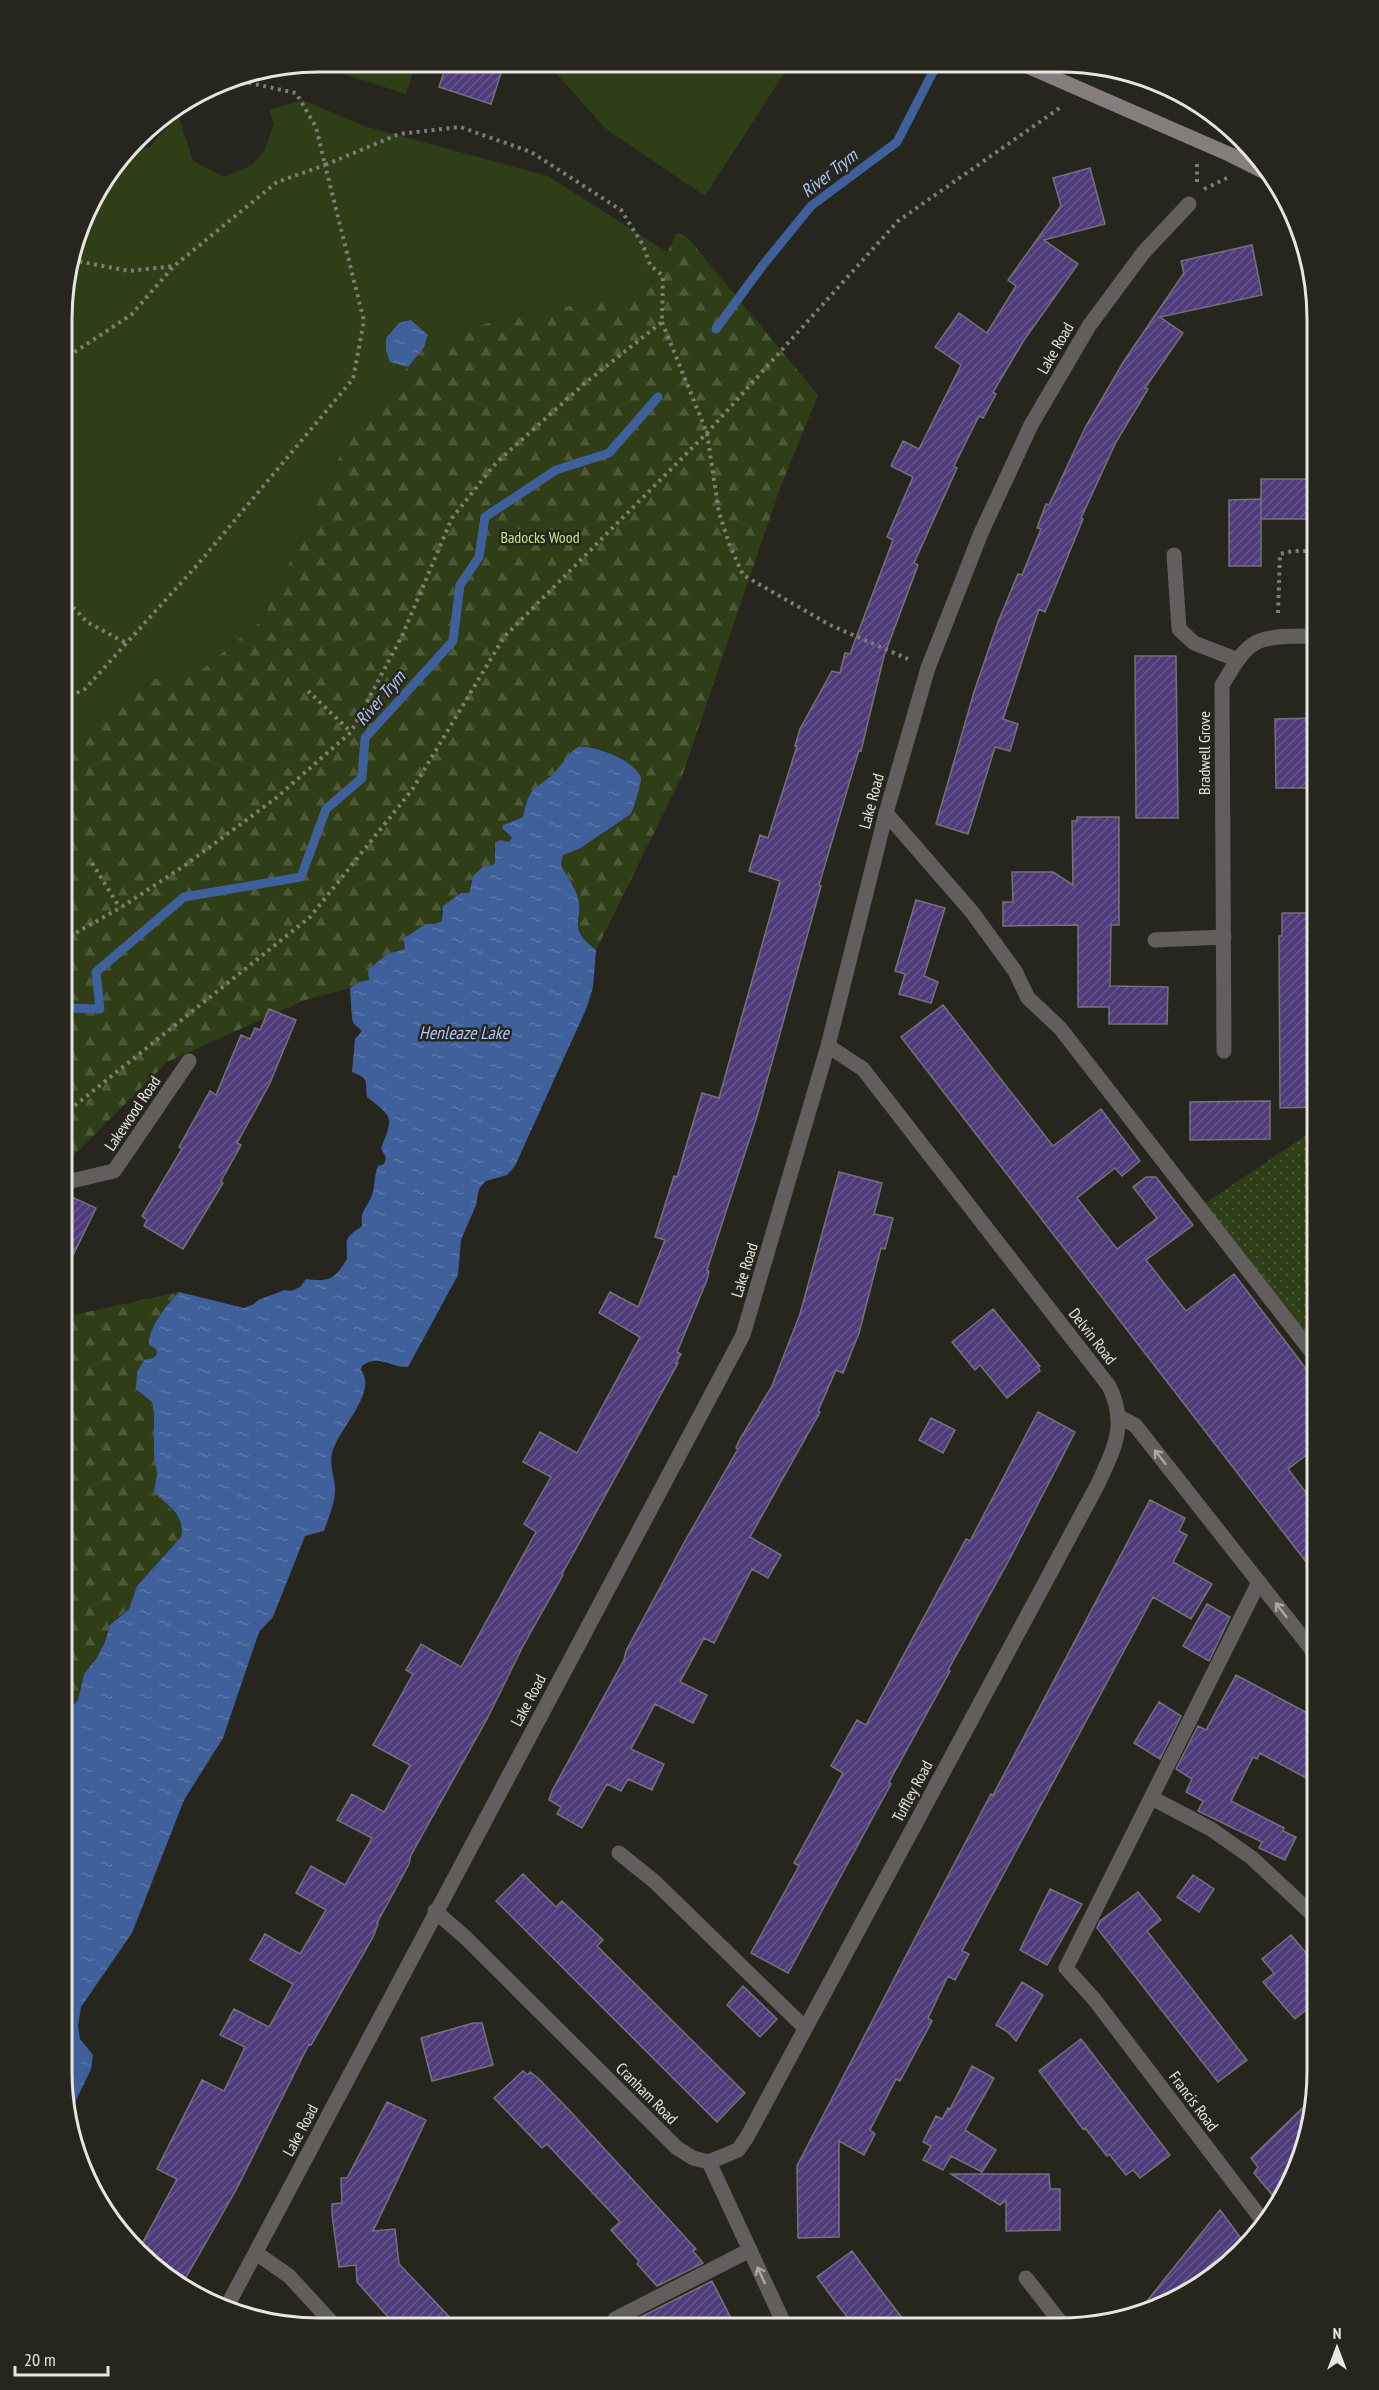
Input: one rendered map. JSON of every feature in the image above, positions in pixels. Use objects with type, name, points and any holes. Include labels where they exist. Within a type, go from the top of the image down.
[{"type":"street","points":[[1041,72],[1254,167]]},
{"type":"street","name":"Lake Road","points":[[230,2301],[435,1911],[743,1335],[828,1046],[886,813],[928,668],[981,533],[1031,425],[1089,326],[1143,253],[1189,204]]},
{"type":"street","points":[[1174,555],[1179,629],[1194,643],[1238,660]]},
{"type":"street","name":"Bradwell Grove","points":[[1224,1051],[1222,686],[1238,660],[1257,642],[1307,637]]},
{"type":"street","points":[[886,813],[972,912],[1015,971],[1028,998],[1060,1028],[1307,1346]]},
{"type":"street","points":[[1155,940],[1224,937]]},
{"type":"street","name":"Delvin Road","points":[[828,1046],[863,1069],[1109,1386],[1116,1400],[1119,1417]]},
{"type":"street","name":"Lakewood Road","points":[[72,1181],[114,1172],[189,1061]]},
{"type":"street","points":[[1119,1417],[1134,1425],[1307,1643]]},
{"type":"street","name":"Tuffley Road","points":[[709,2162],[738,2150],[747,2137],[1098,1484],[1118,1439],[1119,1417]]},
{"type":"street","points":[[1259,1582],[1152,1798],[1211,1829],[1252,1858],[1307,1911]]},
{"type":"street","name":"Francis Road","points":[[1152,1798],[1065,1968],[1094,1999],[1259,2216]]},
{"type":"street","points":[[619,1853],[655,1882],[806,2028]]},
{"type":"street","name":"Cranham Road","points":[[435,1911],[466,1938],[677,2148],[693,2158],[709,2162]]},
{"type":"street","points":[[709,2162],[781,2318]]},
{"type":"street","points":[[617,2318],[750,2250]]},
{"type":"street","points":[[256,2253],[289,2276],[328,2318]]},
{"type":"street","points":[[1026,2278],[1057,2318]]},
{"type":"path","points":[[72,695],[85,689],[199,563],[353,380],[364,321],[316,127],[296,93],[247,83]]},
{"type":"path","points":[[72,1108],[310,917],[412,790],[504,637],[707,433],[898,221],[1047,115],[1086,92]]},
{"type":"path","points":[[72,354],[131,315],[174,266],[277,182],[326,165],[399,134],[460,127],[531,152],[621,210],[643,245],[650,265],[663,276],[662,322],[707,433],[719,513],[743,575],[830,625],[928,668]]},
{"type":"path","points":[[79,261],[129,271],[174,266]]},
{"type":"path","points":[[72,935],[120,908],[184,866],[276,798],[351,732],[402,636],[452,518],[496,463],[585,382],[662,322]]},
{"type":"path","points":[[1278,638],[1280,554],[1307,552]]},
{"type":"path","points":[[72,606],[87,622],[126,643]]},
{"type":"path","points":[[308,691],[351,732]]},
{"type":"path","points":[[92,863],[120,908]]},
{"type":"green space","points":[[338,72],[413,72],[406,94]]},
{"type":"green space","points":[[555,72],[785,72],[705,196],[606,129]]},
{"type":"green space","points":[[303,100],[364,126],[548,176],[667,252],[646,293],[503,317],[424,347],[377,403],[341,453],[262,620],[201,670],[154,679],[72,740],[72,319],[74,287],[80,255],[105,195],[133,156],[139,149],[149,148],[172,121],[179,116],[193,161],[224,177],[251,166],[265,150],[274,123],[269,110]]},
{"type":"green space","name":"Badocks Wood","points":[[677,233],[687,237],[818,395],[779,491],[682,776],[596,950],[586,942],[578,928],[579,904],[575,891],[561,865],[563,855],[579,849],[631,814],[634,798],[630,764],[606,752],[591,748],[578,750],[569,756],[534,792],[527,803],[523,817],[506,823],[505,834],[512,838],[511,841],[494,848],[495,863],[470,881],[469,894],[441,910],[442,921],[402,942],[405,949],[387,954],[369,980],[359,982],[350,988],[305,1000],[167,1062],[72,1157],[72,740],[154,679],[201,670],[262,620],[341,453],[377,403],[424,347],[503,317],[646,293]]},
{"type":"green space","points":[[1307,1135],[1307,1333],[1204,1204]]},
{"type":"green space","points":[[179,1292],[168,1304],[156,1349],[157,1354],[153,1358],[152,1402],[157,1474],[154,1491],[182,1521],[181,1537],[137,1586],[129,1609],[118,1617],[106,1633],[104,1644],[84,1674],[78,1700],[72,1706],[72,1315]]},
{"type":"water","points":[[411,320],[428,335],[424,347],[408,367],[390,362],[386,350],[386,338],[399,323]]},
{"type":"water","name":"Henleaze Lake","points":[[578,747],[604,751],[623,760],[638,772],[641,778],[631,814],[579,849],[563,855],[561,865],[575,891],[579,904],[578,928],[586,942],[596,950],[593,987],[587,1007],[515,1166],[507,1175],[486,1181],[479,1189],[476,1205],[461,1240],[458,1275],[408,1367],[379,1361],[368,1362],[362,1366],[361,1370],[365,1379],[361,1400],[332,1453],[335,1495],[324,1531],[305,1536],[273,1617],[259,1632],[223,1738],[184,1800],[132,1933],[81,2007],[78,2026],[80,2039],[93,2055],[91,2069],[74,2104],[72,2071],[72,1706],[78,1700],[84,1674],[104,1644],[110,1625],[129,1609],[137,1586],[181,1537],[182,1529],[181,1522],[174,1511],[154,1491],[157,1474],[152,1402],[136,1389],[137,1372],[144,1360],[153,1358],[157,1354],[156,1349],[149,1345],[152,1331],[164,1310],[179,1292],[244,1308],[258,1300],[300,1287],[306,1279],[326,1280],[342,1266],[347,1259],[347,1240],[362,1226],[362,1216],[372,1195],[378,1166],[384,1164],[386,1158],[381,1148],[389,1123],[389,1118],[382,1109],[367,1097],[365,1079],[352,1072],[355,1039],[362,1031],[352,1019],[350,988],[359,982],[369,980],[368,970],[387,954],[405,949],[403,939],[426,924],[442,921],[443,906],[461,893],[469,893],[473,876],[485,865],[491,866],[495,863],[495,843],[500,840],[509,842],[512,838],[502,828],[503,825],[523,817],[531,794],[555,772]]},
{"type":"building","points":[[444,72],[501,73],[491,104],[439,87]]},
{"type":"building","points":[[1090,168],[1105,224],[1044,240],[1078,264],[1024,340],[993,392],[996,394],[983,418],[979,416],[954,466],[957,468],[914,563],[918,565],[884,656],[861,751],[859,750],[819,885],[821,886],[757,1116],[707,1270],[709,1271],[707,1280],[677,1352],[681,1354],[676,1363],[678,1363],[523,1646],[487,1719],[411,1855],[409,1864],[377,1923],[373,1937],[311,2045],[309,2044],[236,2190],[185,2278],[142,2244],[177,2179],[157,2169],[202,2080],[224,2091],[245,2047],[220,2035],[234,2009],[269,2027],[293,1984],[250,1960],[265,1934],[300,1954],[326,1910],[296,1893],[311,1866],[345,1885],[372,1838],[337,1820],[352,1794],[384,1812],[410,1765],[373,1745],[413,1674],[406,1670],[421,1644],[461,1667],[536,1532],[524,1524],[551,1477],[523,1462],[540,1432],[577,1453],[640,1337],[599,1313],[610,1292],[638,1307],[665,1240],[655,1237],[674,1176],[677,1177],[702,1093],[719,1098],[780,881],[749,871],[760,835],[768,838],[797,746],[795,746],[800,729],[832,671],[840,673],[845,653],[850,654],[893,540],[887,537],[913,477],[891,466],[903,441],[919,449],[961,365],[935,347],[959,313],[987,333],[1016,286],[1008,280],[1061,206],[1053,178]]},
{"type":"building","points":[[1252,245],[1262,295],[1160,317],[1183,333],[1145,388],[1148,389],[1116,442],[1081,518],[1083,519],[1045,612],[1039,609],[1003,719],[1018,724],[1010,751],[995,747],[968,834],[936,824],[974,692],[998,622],[1018,574],[1022,575],[1041,529],[1037,528],[1046,504],[1049,505],[1086,426],[1124,361],[1184,273],[1181,261]]},
{"type":"building","points":[[1261,479],[1307,479],[1307,519],[1261,519]]},
{"type":"building","points":[[1261,499],[1261,566],[1229,566],[1229,500]]},
{"type":"building","points":[[1135,656],[1176,656],[1178,818],[1136,818]]},
{"type":"building","points":[[1307,718],[1307,788],[1276,788],[1275,719]]},
{"type":"building","points":[[1077,817],[1119,817],[1119,925],[1111,925],[1110,986],[1168,987],[1167,1024],[1109,1024],[1109,1007],[1078,1007],[1078,925],[1003,926],[1003,902],[1013,902],[1012,872],[1053,872],[1073,885],[1072,821],[1077,821]]},
{"type":"building","points":[[916,900],[945,908],[924,976],[938,982],[931,1003],[899,994],[905,974],[895,971]]},
{"type":"building","points":[[1282,913],[1307,913],[1307,1107],[1280,1108],[1279,936],[1282,936]]},
{"type":"building","points":[[943,1005],[1053,1146],[1101,1109],[1140,1161],[1122,1176],[1115,1168],[1077,1198],[1117,1249],[1157,1218],[1133,1187],[1146,1177],[1156,1177],[1193,1225],[1146,1260],[1186,1311],[1234,1274],[1307,1370],[1307,1455],[1288,1469],[1307,1494],[1307,1563],[901,1037]]},
{"type":"building","points":[[269,1009],[296,1020],[270,1083],[237,1143],[241,1145],[221,1181],[223,1183],[183,1249],[144,1226],[147,1220],[142,1216],[182,1149],[179,1147],[210,1091],[216,1095],[241,1035],[250,1039],[255,1028],[260,1030]]},
{"type":"building","points":[[1270,1101],[1270,1139],[1190,1140],[1190,1102]]},
{"type":"building","points":[[839,1172],[882,1183],[874,1214],[893,1218],[885,1249],[881,1248],[859,1333],[843,1373],[836,1370],[818,1411],[820,1412],[750,1537],[781,1555],[768,1578],[752,1569],[714,1643],[704,1638],[680,1682],[707,1695],[693,1723],[655,1704],[631,1749],[664,1764],[652,1790],[628,1779],[621,1791],[607,1784],[582,1828],[557,1814],[561,1807],[549,1800],[552,1791],[624,1660],[626,1651],[685,1541],[738,1449],[736,1448],[740,1439],[772,1386],[800,1314]]},
{"type":"building","points":[[72,1197],[96,1208],[72,1257]]},
{"type":"building","points":[[993,1309],[1040,1366],[1038,1367],[1040,1371],[1007,1398],[980,1365],[975,1370],[952,1342]]},
{"type":"building","points":[[1038,1412],[1075,1432],[1008,1562],[889,1782],[891,1784],[788,1973],[751,1953],[799,1866],[794,1863],[843,1773],[831,1766],[857,1720],[866,1725],[966,1539],[970,1541]]},
{"type":"building","points":[[931,1418],[955,1430],[943,1453],[919,1440]]},
{"type":"building","points":[[1150,1500],[1185,1518],[1179,1531],[1187,1535],[1173,1562],[1212,1584],[1191,1619],[1153,1597],[962,1951],[969,1954],[955,1980],[948,1976],[928,2018],[932,2021],[900,2081],[896,2079],[870,2130],[875,2134],[864,2155],[839,2141],[839,2237],[798,2238],[797,2166],[991,1794],[993,1795]]},
{"type":"building","points":[[1207,1604],[1230,1617],[1209,1661],[1183,1646]]},
{"type":"building","points":[[1236,1675],[1307,1713],[1307,1779],[1260,1753],[1257,1759],[1253,1757],[1231,1801],[1284,1828],[1283,1831],[1296,1837],[1285,1860],[1259,1848],[1262,1842],[1198,1811],[1203,1801],[1186,1792],[1192,1779],[1176,1769],[1198,1726],[1206,1730]]},
{"type":"building","points":[[1159,1702],[1181,1716],[1160,1759],[1134,1743]]},
{"type":"building","points":[[523,1874],[556,1907],[562,1901],[603,1940],[597,1946],[745,2093],[717,2122],[496,1901]]},
{"type":"building","points":[[1193,1875],[1214,1889],[1199,1912],[1177,1897]]},
{"type":"building","points":[[1050,1889],[1082,1904],[1047,1965],[1020,1950]]},
{"type":"building","points":[[1138,1892],[1161,1920],[1147,1931],[1247,2060],[1218,2082],[1097,1928],[1100,1921]]},
{"type":"building","points":[[1291,1935],[1307,1954],[1307,2009],[1295,2019],[1263,1982],[1274,1973],[1262,1959]]},
{"type":"building","points":[[1022,1982],[1043,1995],[1016,2041],[1008,2032],[996,2025]]},
{"type":"building","points":[[743,1986],[777,2019],[760,2037],[727,2005]]},
{"type":"building","points":[[473,2023],[482,2023],[493,2065],[432,2081],[421,2038]]},
{"type":"building","points":[[1081,2039],[1170,2155],[1140,2178],[1133,2170],[1126,2175],[1109,2154],[1107,2156],[1085,2128],[1083,2129],[1039,2071]]},
{"type":"building","points":[[972,2066],[994,2078],[965,2130],[996,2150],[982,2172],[951,2156],[943,2170],[923,2160],[931,2146],[923,2142],[936,2116],[942,2119],[948,2108],[950,2109]]},
{"type":"building","points":[[523,2071],[528,2075],[530,2072],[538,2078],[569,2110],[696,2249],[693,2251],[703,2263],[657,2286],[637,2264],[639,2261],[611,2230],[620,2222],[547,2144],[542,2148],[494,2098]]},
{"type":"building","points":[[387,2102],[426,2120],[373,2231],[395,2229],[399,2264],[450,2318],[389,2318],[357,2282],[356,2265],[339,2267],[332,2204],[342,2203],[341,2178],[347,2178]]},
{"type":"building","points":[[1304,2106],[1294,2150],[1273,2196],[1254,2173],[1258,2167],[1251,2158]]},
{"type":"building","points":[[951,2174],[1049,2174],[1050,2189],[1060,2189],[1060,2230],[1006,2231],[1006,2200],[1000,2205]]},
{"type":"building","points":[[1220,2210],[1241,2239],[1223,2257],[1184,2285],[1146,2302]]},
{"type":"building","points":[[852,2251],[902,2318],[848,2318],[817,2277]]},
{"type":"building","points":[[712,2281],[731,2318],[639,2318]]},
{"type":"waterway","name":"River Trym","points":[[716,329],[763,265],[811,206],[897,142],[933,72]]},
{"type":"waterway","name":"River Trym","points":[[72,1008],[100,1009],[96,972],[184,897],[301,877],[326,809],[362,778],[365,738],[453,641],[460,585],[479,557],[485,517],[556,470],[609,453],[658,397]]}]
